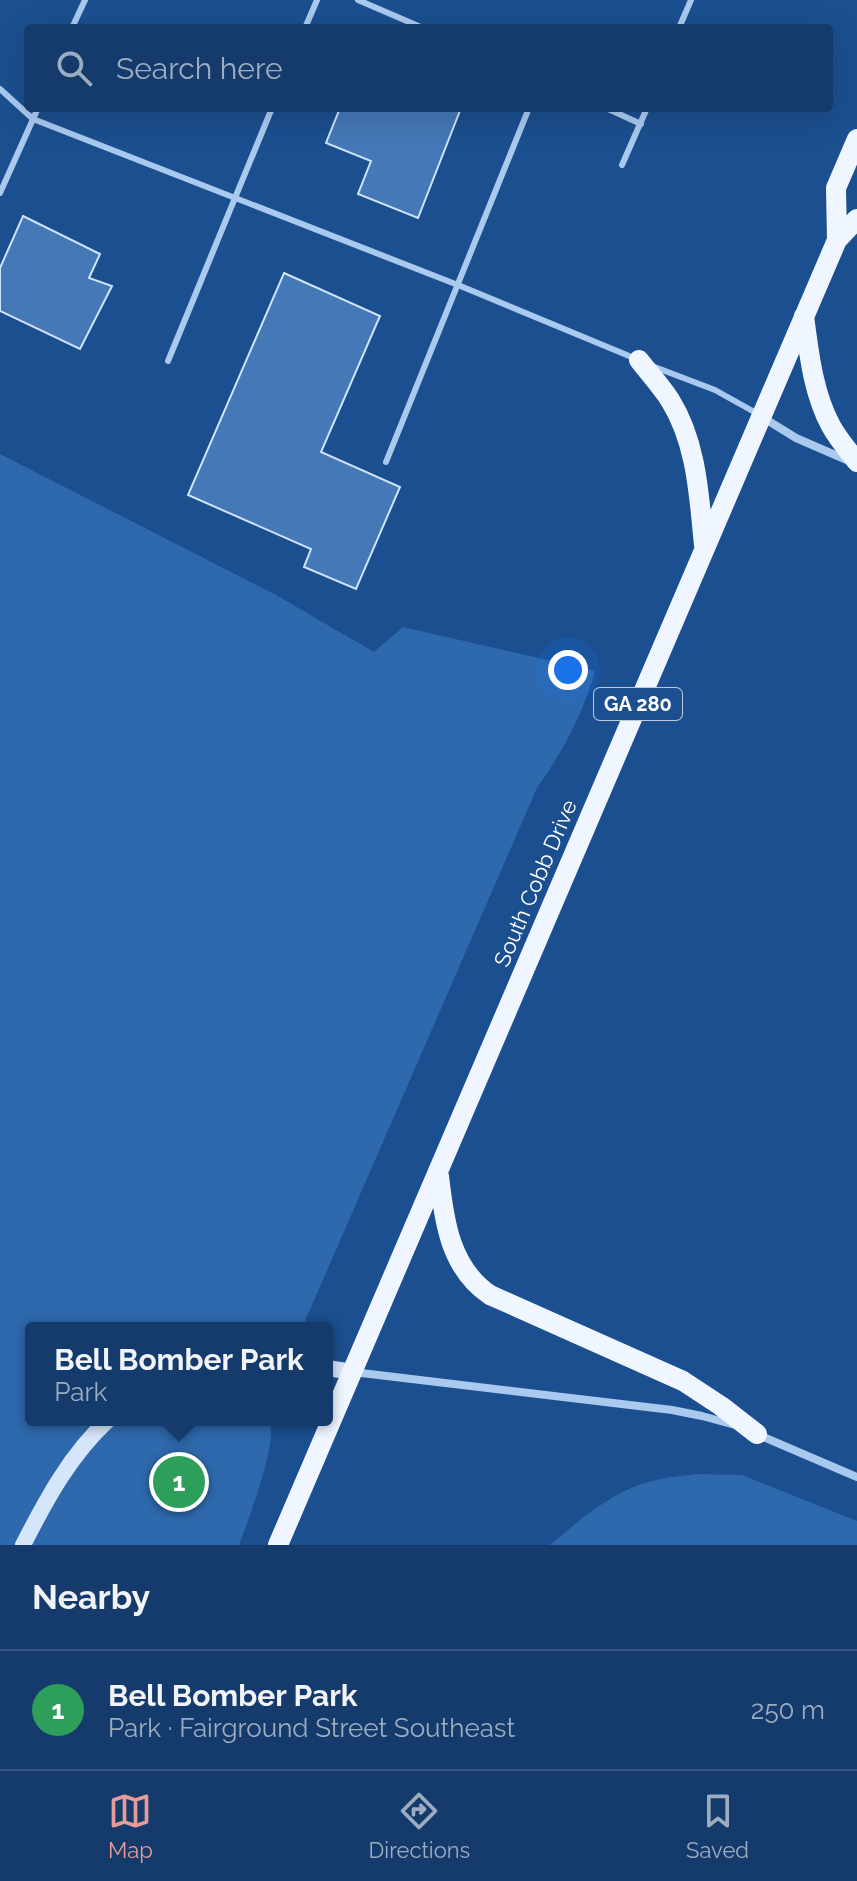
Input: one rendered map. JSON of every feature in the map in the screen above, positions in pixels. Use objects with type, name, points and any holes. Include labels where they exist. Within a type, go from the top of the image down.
[{"type":"main road","name":"South Cobb Drive","points":[[837,240],[836,188],[857,139]]},
{"type":"main road","name":"South Cobb Drive","points":[[333,1418],[837,240],[857,219]]},
{"type":"main road","points":[[804,316],[819,399],[829,423],[857,463]]},
{"type":"main road","points":[[639,360],[670,401],[688,439],[697,478],[704,549]]},
{"type":"main road","points":[[439,1172],[449,1235],[461,1264],[476,1285],[490,1295],[683,1381],[757,1434]]},
{"type":"main road","points":[[333,1369],[353,1372]]},
{"type":"main road","points":[[23,1545],[62,1475],[102,1426]]},
{"type":"main road","name":"South Cobb Drive","points":[[278,1545],[330,1426]]},
{"type":"street","points":[[761,416],[796,438],[857,463]]},
{"type":"street","points":[[353,1372],[702,1416],[757,1434],[857,1477]]},
{"type":"lane","points":[[74,24],[85,0]]},
{"type":"lane","points":[[307,24],[317,0]]},
{"type":"lane","points":[[358,0],[414,24]]},
{"type":"lane","points":[[681,24],[691,0]]},
{"type":"lane","points":[[0,89],[24,111]]},
{"type":"lane","points":[[25,112],[33,119],[458,285],[715,390],[761,416]]},
{"type":"lane","points":[[0,193],[36,112]]},
{"type":"lane","points":[[168,361],[270,112]]},
{"type":"lane","points":[[386,462],[527,112]]},
{"type":"lane","points":[[615,112],[641,124]]},
{"type":"lane","points":[[622,165],[646,112]]},
{"type":"shaded area","points":[[0,454],[276,595],[374,652],[403,627],[595,671],[571,732],[537,788],[305,1322],[25,1322],[25,1426],[270,1426],[266,1463],[239,1545],[0,1545]]},
{"type":"shaded area","points":[[696,1474],[742,1475],[857,1521],[857,1545],[550,1545],[598,1507],[624,1492],[657,1480]]},
{"type":"building","points":[[338,112],[459,112],[418,218],[358,194],[371,161],[326,143]]},
{"type":"building","points":[[23,216],[100,254],[89,278],[112,286],[80,349],[0,311],[0,268]]},
{"type":"building","points":[[284,273],[380,316],[321,452],[400,487],[356,589],[304,567],[311,549],[188,495]]},
{"type":"place","name":"Bell Bomber Park","points":[[179,1482]]}]
